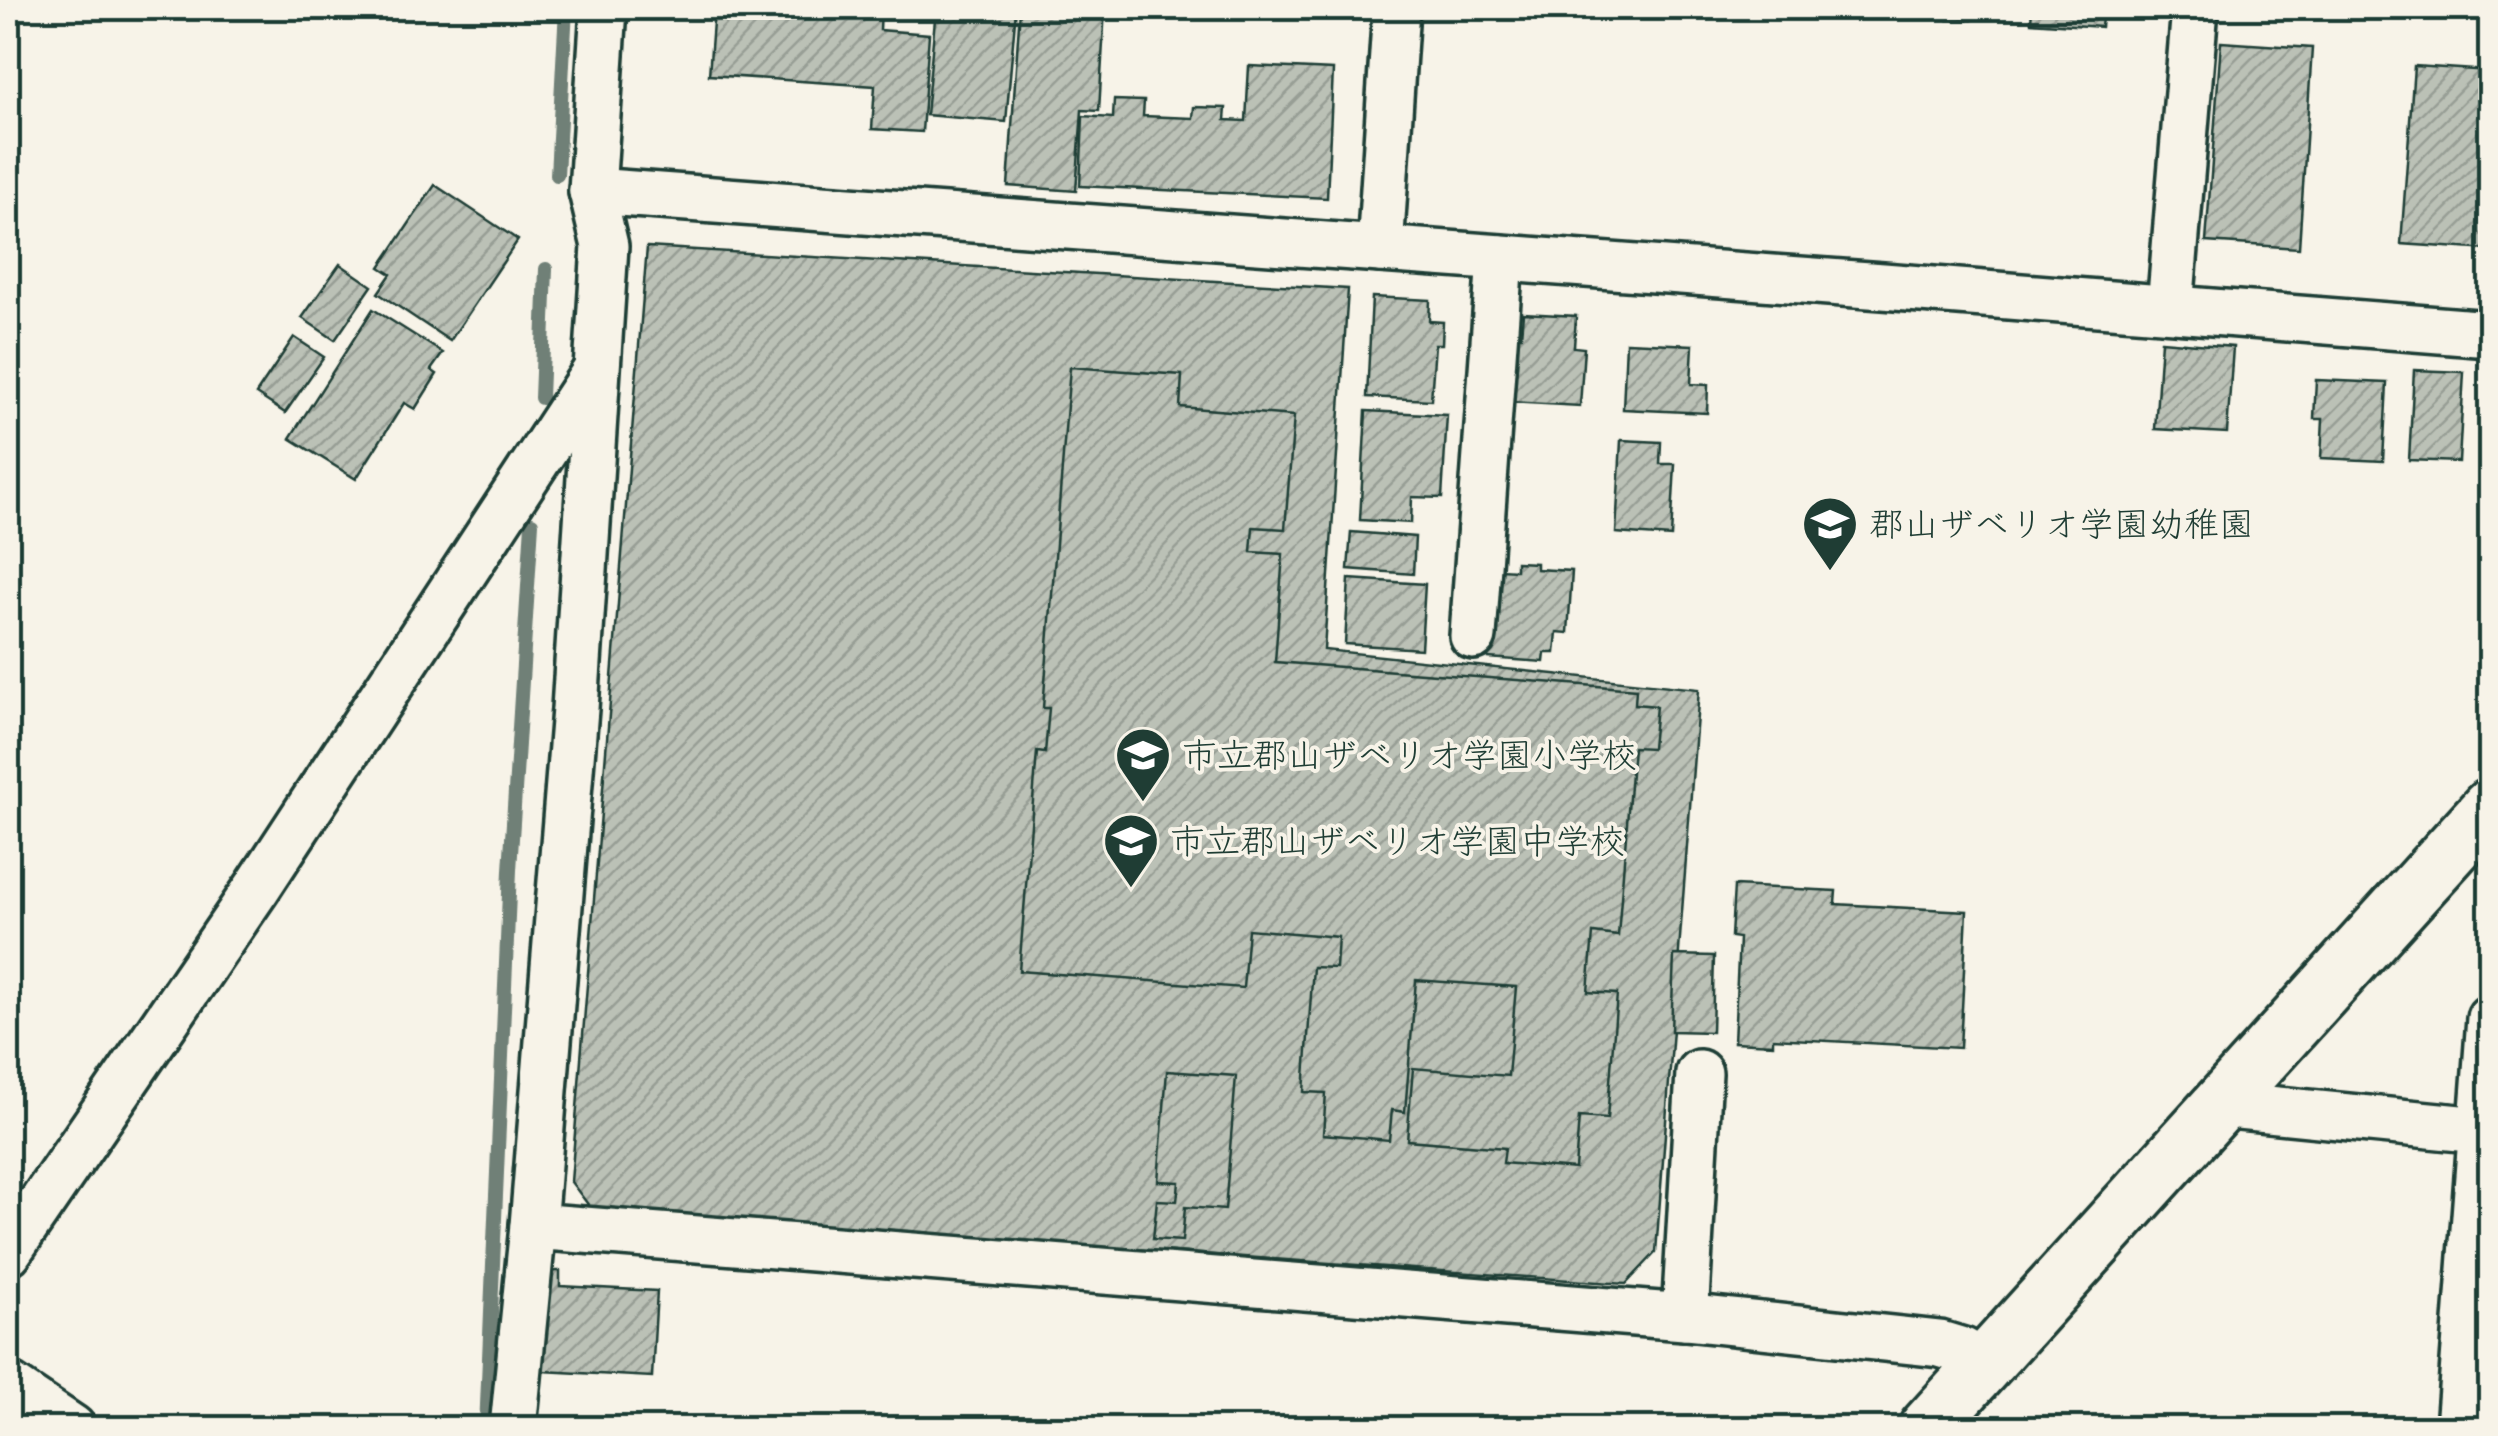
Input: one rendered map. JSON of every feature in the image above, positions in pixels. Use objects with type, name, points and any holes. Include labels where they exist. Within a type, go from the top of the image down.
[{"type":"street","points":[[513,1428],[575,709],[605,246],[592,191],[604,8]]},
{"type":"street","points":[[1380,249],[1396,8]]},
{"type":"street","points":[[2170,308],[2195,8]]},
{"type":"street","points":[[592,191],[2490,334]]},
{"type":"street","points":[[1473,636],[1500,258]]},
{"type":"street","points":[[8,1252],[258,888],[596,371]]},
{"type":"street","points":[[1928,1428],[2490,807]]},
{"type":"street","points":[[2459,1428],[2486,1130],[2490,1018]]},
{"type":"street","points":[[1685,1318],[1699,1073]]},
{"type":"street","points":[[2218,1104],[2486,1130]]},
{"type":"street","points":[[533,1226],[1685,1318],[1940,1344],[1963,1351],[1985,1365]]},
{"type":"street","points":[[8,1385],[72,1428]]},
{"type":"building","points":[[714,8],[881,8],[880,30],[929,34],[922,132],[872,129],[875,86],[709,75]]},
{"type":"building","points":[[936,8],[1016,8],[1006,122],[926,115]]},
{"type":"building","points":[[1020,8],[1105,8],[1099,111],[1082,110],[1076,191],[1008,186]]},
{"type":"building","points":[[1949,8],[1972,8],[1972,20],[1948,20]]},
{"type":"building","points":[[2032,8],[2103,8],[2101,27],[2031,22]]},
{"type":"building","points":[[2136,8],[2159,8],[2158,20],[2135,18]]},
{"type":"building","points":[[2221,42],[2312,48],[2299,248],[2206,242]]},
{"type":"building","points":[[1249,66],[1333,70],[1327,198],[1080,186],[1083,116],[1113,118],[1114,100],[1144,101],[1143,116],[1193,118],[1194,107],[1226,108],[1225,120],[1246,121]]},
{"type":"building","points":[[2414,66],[2490,71],[2490,250],[2401,244]]},
{"type":"building","points":[[435,185],[518,240],[450,341],[378,293],[391,274],[380,267]]},
{"type":"building","points":[[647,247],[1348,289],[1324,650],[1699,689],[1656,1252],[1626,1284],[593,1211],[571,1182]]},
{"type":"building","points":[[340,264],[372,286],[335,340],[302,318]]},
{"type":"building","points":[[1372,297],[1430,300],[1429,321],[1443,322],[1442,344],[1435,344],[1431,400],[1367,397]]},
{"type":"building","points":[[373,309],[443,353],[431,370],[437,374],[415,409],[404,403],[356,479],[290,438]]},
{"type":"building","points":[[1523,313],[1576,316],[1574,347],[1584,348],[1580,406],[1509,402],[1514,336],[1521,336]]},
{"type":"building","points":[[294,337],[324,357],[285,413],[256,394]]},
{"type":"building","points":[[2161,341],[2233,347],[2227,433],[2155,429]]},
{"type":"building","points":[[1626,342],[1693,345],[1691,384],[1708,385],[1707,413],[1623,409]]},
{"type":"building","points":[[1070,367],[1182,375],[1180,407],[1294,416],[1285,529],[1253,527],[1251,552],[1283,554],[1275,662],[1636,689],[1635,704],[1656,706],[1652,748],[1633,747],[1618,936],[1593,933],[1588,992],[1617,994],[1607,1119],[1579,1117],[1575,1169],[1503,1163],[1505,1148],[1407,1140],[1413,1068],[1508,1076],[1516,987],[1416,980],[1405,1112],[1392,1110],[1389,1140],[1323,1134],[1326,1093],[1304,1092],[1313,967],[1336,968],[1338,937],[1248,929],[1243,988],[1019,971],[1037,752],[1045,753],[1049,708],[1043,708]]},
{"type":"building","points":[[2414,370],[2464,372],[2459,462],[2409,460]]},
{"type":"building","points":[[2316,380],[2387,383],[2383,461],[2321,458],[2323,419],[2314,419]]},
{"type":"building","points":[[1366,411],[1447,415],[1442,498],[1412,497],[1411,523],[1360,520]]},
{"type":"building","points":[[1621,440],[1661,442],[1660,464],[1675,464],[1671,537],[1616,533]]},
{"type":"building","points":[[1351,532],[1415,537],[1413,574],[1348,569]]},
{"type":"building","points":[[1516,562],[1536,563],[1536,569],[1572,571],[1568,633],[1557,632],[1555,653],[1545,653],[1544,662],[1488,658],[1490,624],[1497,625],[1501,569],[1516,570]]},
{"type":"building","points":[[1349,579],[1425,584],[1421,649],[1345,644]]},
{"type":"building","points":[[1734,886],[1836,891],[1835,904],[1967,911],[1960,1048],[1773,1038],[1773,1044],[1734,1042],[1739,938],[1731,937]]},
{"type":"building","points":[[1674,955],[1714,956],[1712,1032],[1671,1031]]},
{"type":"building","points":[[1167,1071],[1236,1076],[1225,1210],[1185,1207],[1182,1241],[1153,1239],[1157,1200],[1177,1201],[1179,1182],[1158,1181]]},
{"type":"building","points":[[549,1271],[560,1271],[560,1286],[657,1291],[652,1377],[543,1371]]},
{"type":"waterway","points":[[557,175],[566,8]]},
{"type":"waterway","points":[[541,398],[546,269]]},
{"type":"waterway","points":[[486,1428],[510,870],[532,523]]},
{"type":"place","name":"郡山ザベリオ学園幼稚園","points":[[1830,573]]},
{"type":"place","name":"市立郡山ザベリオ学園小学校","points":[[1143,804]]},
{"type":"place","name":"市立郡山ザベリオ学園中学校","points":[[1131,890]]}]
